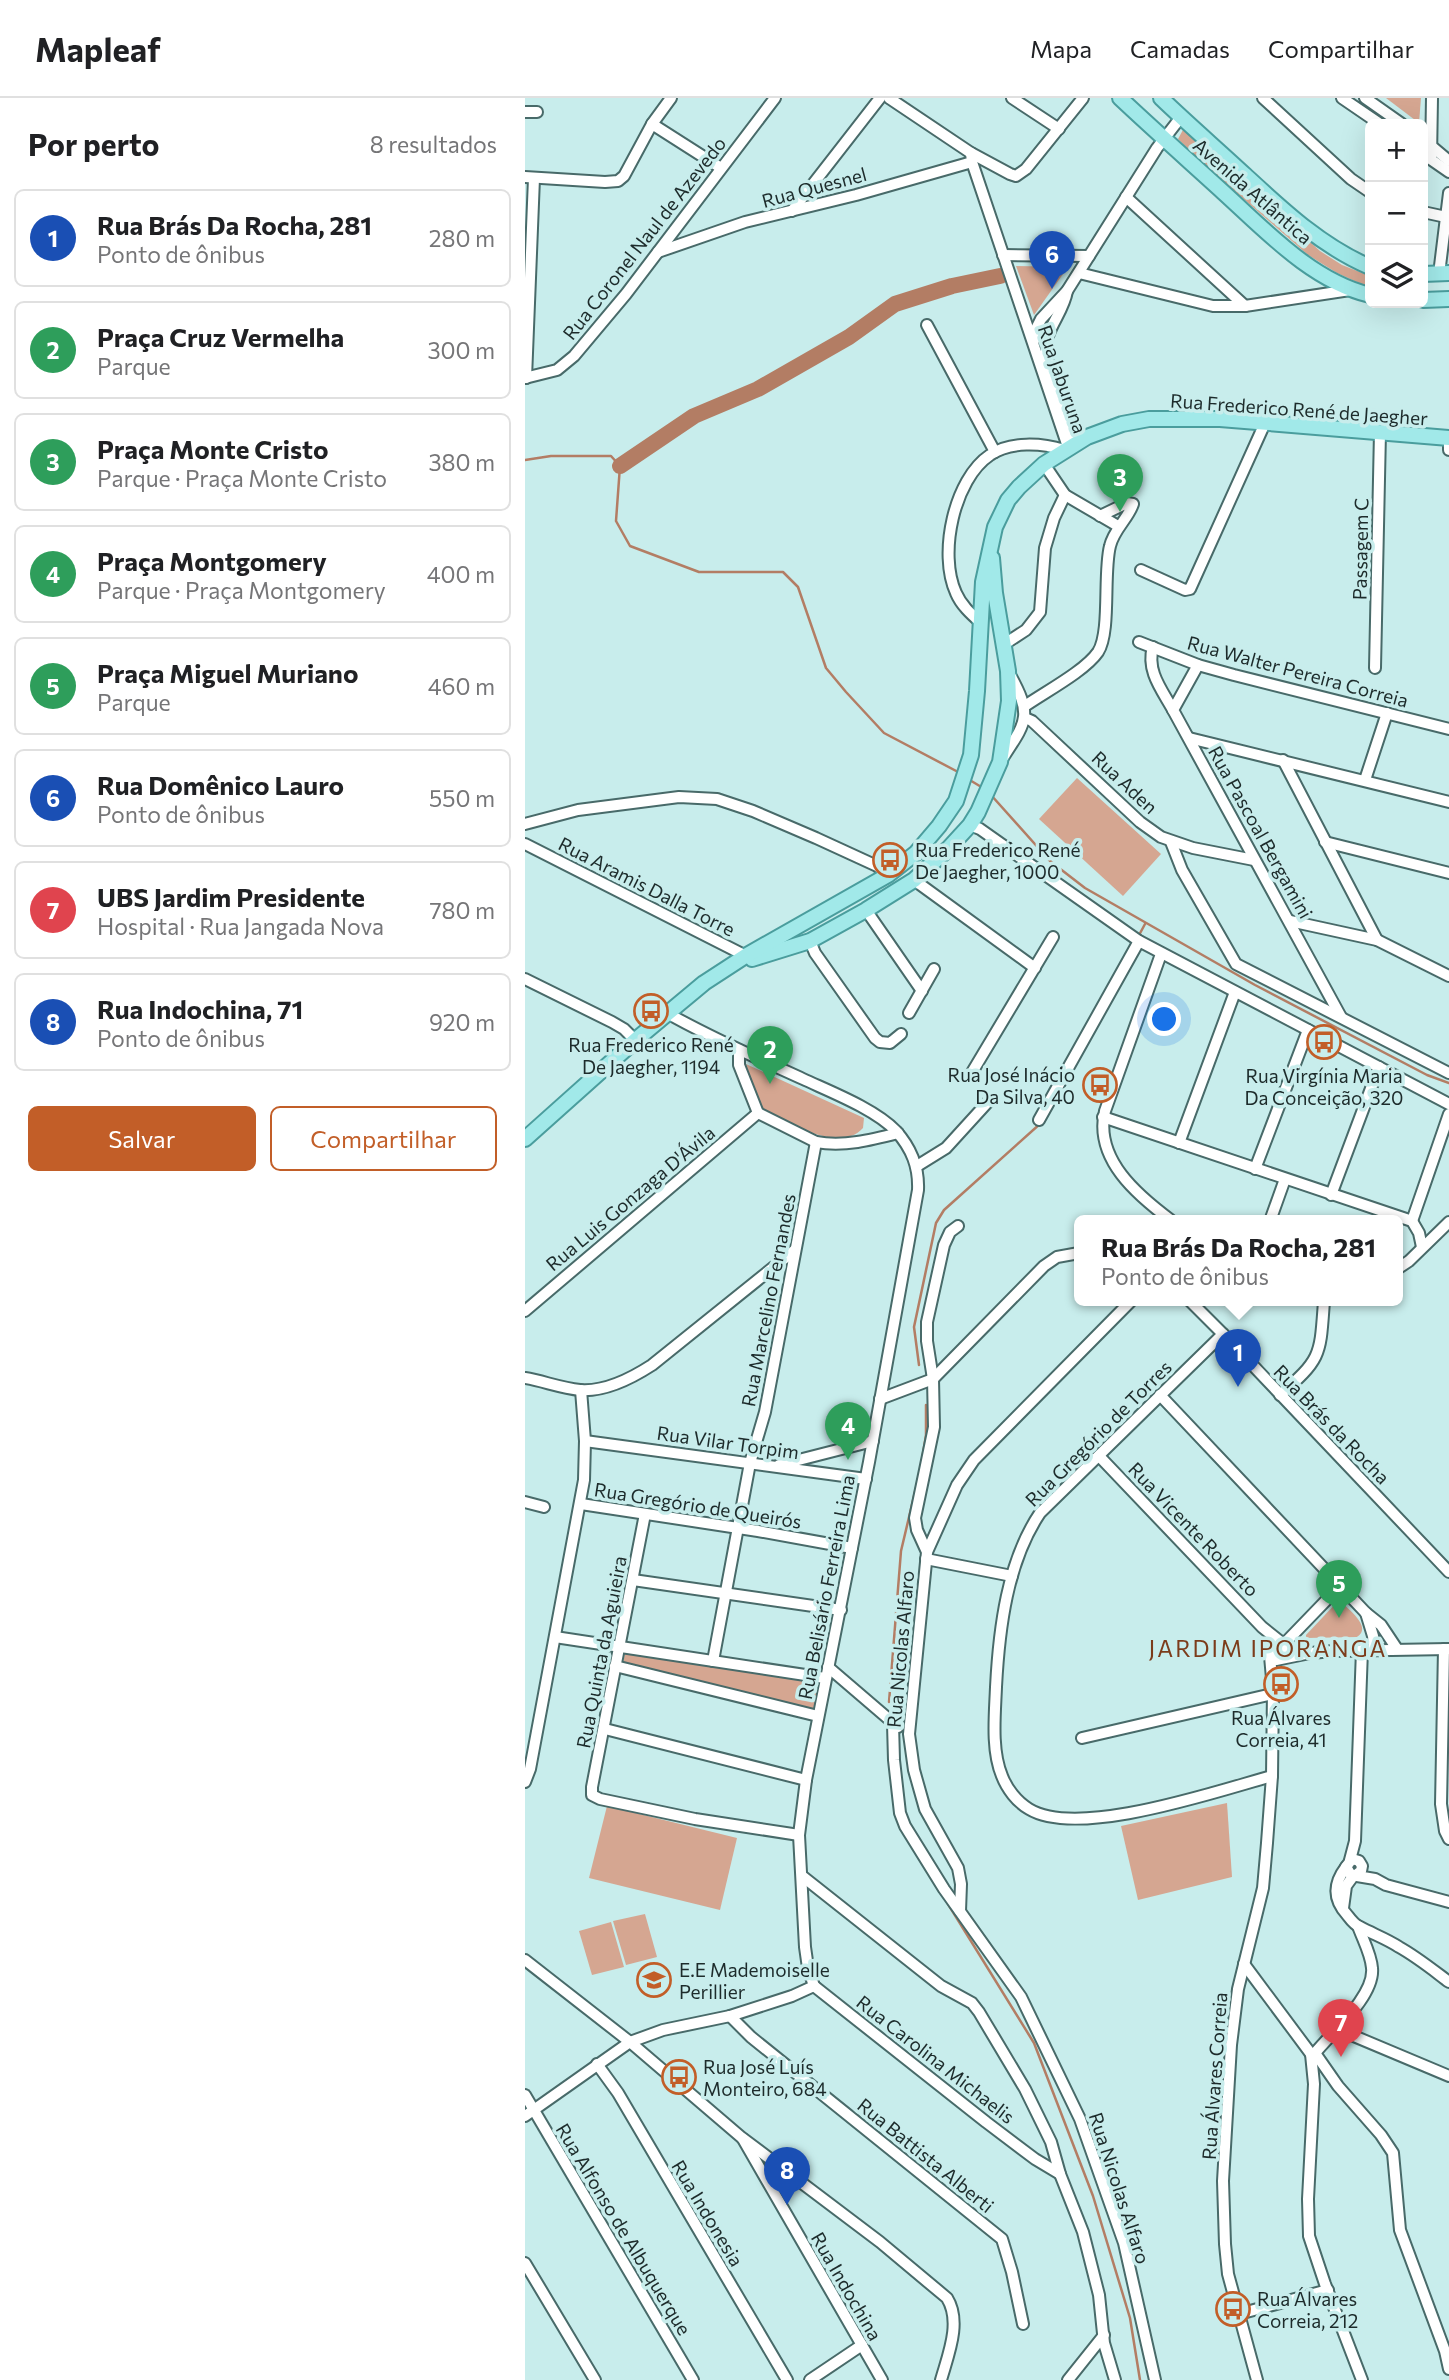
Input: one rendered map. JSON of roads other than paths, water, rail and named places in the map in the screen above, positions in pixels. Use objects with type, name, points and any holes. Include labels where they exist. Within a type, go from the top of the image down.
[{"type":"main road","name":"Avenida Atlântica","points":[[1121,98],[1296,255],[1316,271],[1350,290],[1365,294]]},
{"type":"main road","name":"Avenida Atlântica","points":[[1161,98],[1324,243],[1365,265]]},
{"type":"main road","points":[[1428,300],[1449,299]]},
{"type":"main road","name":"Rua Frederico René de Jaegher","points":[[525,1139],[635,1040],[704,983],[888,875],[927,842],[955,802],[968,768],[975,723],[985,570],[991,543],[1000,514],[1008,500],[1044,464],[1069,447],[1122,424],[1149,419],[1188,418],[1449,438]]},
{"type":"main road","name":"Rua Frederico René de Jaegher","points":[[746,959],[810,941],[866,910],[914,880],[970,825],[1000,762],[1009,701],[1008,671],[995,593],[991,543]]},
{"type":"main road","points":[[979,649],[991,640],[1003,645]]},
{"type":"main road","points":[[955,802],[960,819],[970,825]]},
{"type":"main road","points":[[809,921],[810,941]]},
{"type":"street","points":[[658,98],[660,112]]},
{"type":"street","points":[[526,378],[530,177],[605,182],[618,180],[624,176],[652,124],[671,98]]},
{"type":"street","name":"Rua Coronel Naul de Azevedo","points":[[526,378],[546,374],[564,366],[626,293],[775,98]]},
{"type":"street","points":[[792,211],[880,98]]},
{"type":"street","points":[[889,98],[971,157],[1016,176],[1025,169],[1083,98]]},
{"type":"street","points":[[1012,98],[1059,129]]},
{"type":"street","points":[[1263,98],[1351,179],[1365,189]]},
{"type":"street","points":[[1342,98],[1373,119]]},
{"type":"street","points":[[1428,140],[1432,98]]},
{"type":"street","points":[[1369,99],[1395,119]]},
{"type":"street","points":[[525,112],[537,113]]},
{"type":"street","points":[[1033,344],[1041,319],[1079,273],[1164,138],[1181,117]]},
{"type":"street","points":[[652,124],[721,168]]},
{"type":"street","points":[[1428,150],[1449,161]]},
{"type":"street","points":[[1428,151],[1449,172]]},
{"type":"street","name":"Rua Quesnel","points":[[658,251],[745,222],[792,211],[971,157]]},
{"type":"street","name":"Rua Jaburuna","points":[[971,157],[1069,447]]},
{"type":"street","points":[[1444,273],[1449,193]]},
{"type":"street","points":[[1126,197],[1245,306]]},
{"type":"street","points":[[1428,213],[1446,217]]},
{"type":"street","points":[[1003,255],[1089,256]]},
{"type":"street","points":[[1079,273],[1213,306],[1245,306],[1350,290]]},
{"type":"street","name":"Rua Jaburuna","points":[[1067,290],[1065,301],[1046,337],[1046,355],[1069,447]]},
{"type":"street","points":[[927,325],[995,452]]},
{"type":"street","points":[[1141,570],[1185,590],[1190,589],[1265,423]]},
{"type":"street","name":"Passagem C","points":[[1375,668],[1380,432]]},
{"type":"street","points":[[1449,438],[1449,450]]},
{"type":"street","points":[[980,622],[962,603],[953,586],[949,539],[960,495],[968,478],[976,467],[995,452],[1030,445],[1069,447]]},
{"type":"street","points":[[1044,464],[1065,495],[1118,526]]},
{"type":"street","points":[[1003,645],[1026,629],[1040,612],[1045,548],[1054,517],[1065,495]]},
{"type":"street","points":[[1025,712],[1085,664],[1100,647],[1104,634],[1110,545],[1118,526],[1132,509],[1133,503],[1127,503],[1100,516]]},
{"type":"street","name":"Rua Walter Pereira Correia","points":[[1139,642],[1198,665],[1449,729]]},
{"type":"street","name":"Rua Pascoal Bergamini","points":[[1153,647],[1150,657],[1152,671],[1341,1017]]},
{"type":"street","points":[[1173,710],[1198,665]]},
{"type":"street","name":"Rua Frederico René de Jaegher","points":[[1000,762],[1020,730],[1025,712],[1008,671]]},
{"type":"street","name":"Rua Aden","points":[[1025,712],[1031,721],[1140,822],[1171,842],[1254,859]]},
{"type":"street","points":[[1365,780],[1387,713]]},
{"type":"street","points":[[1189,738],[1449,802]]},
{"type":"street","points":[[1283,760],[1377,940]]},
{"type":"street","points":[[525,824],[578,810],[680,797],[717,799],[735,803],[805,833],[877,866],[888,875]]},
{"type":"street","points":[[970,825],[980,829],[1161,954],[1449,1104]]},
{"type":"street","points":[[1171,842],[1182,870],[1227,951],[1241,967],[1449,1073]]},
{"type":"street","points":[[1325,842],[1449,873]]},
{"type":"street","name":"Rua Aramis Dalla Torre","points":[[525,844],[746,959]]},
{"type":"street","points":[[914,880],[1035,968]]},
{"type":"street","points":[[866,910],[922,991]]},
{"type":"street","points":[[1290,921],[1377,940],[1449,976]]},
{"type":"street","points":[[971,1074],[1053,937]]},
{"type":"street","points":[[810,941],[814,953],[875,1038],[880,1042],[890,1043],[901,1034]]},
{"type":"street","points":[[1039,1120],[1139,941]]},
{"type":"street","points":[[1161,954],[1103,1117],[1104,1141],[1108,1154],[1120,1173],[1164,1215]]},
{"type":"street","points":[[909,1013],[933,969]]},
{"type":"street","points":[[525,979],[612,1022],[635,1040]]},
{"type":"street","points":[[1179,1143],[1235,992]]},
{"type":"street","points":[[667,1013],[739,1050],[828,1090],[880,1118],[898,1133],[917,1166],[946,1148],[987,1103]]},
{"type":"street","points":[[1255,1169],[1308,1030]]},
{"type":"street","points":[[739,1050],[739,1065],[758,1113],[816,1142],[855,1142],[898,1133]]},
{"type":"street","points":[[1331,1195],[1379,1067]]},
{"type":"street","name":"Rua Luis Gonzaga D'Ávila","points":[[525,1311],[758,1113]]},
{"type":"street","points":[[1412,1221],[1449,1114]]},
{"type":"street","points":[[1103,1117],[1393,1215]]},
{"type":"street","name":"Rua Marcelino Fernandes","points":[[713,1661],[737,1527],[750,1463],[765,1412],[816,1142]]},
{"type":"street","name":"Rua Belisário Ferreira Lima","points":[[814,1986],[805,1947],[799,1835],[806,1780],[866,1479],[918,1190],[917,1166]]},
{"type":"street","points":[[1272,1215],[1285,1179]]},
{"type":"street","points":[[1403,1218],[1412,1221],[1419,1233],[1422,1247]]},
{"type":"street","points":[[1403,1265],[1449,1222]]},
{"type":"street","name":"Rua Nicolas Alfaro","points":[[958,1226],[946,1239],[927,1322],[933,1379],[934,1435],[915,1518],[916,1530],[926,1555],[908,1734],[914,1770],[925,1809],[958,1868],[961,1884],[960,1911]]},
{"type":"street","points":[[525,1378],[581,1390],[600,1388],[634,1376],[652,1365],[795,1250]]},
{"type":"street","points":[[880,1399],[933,1379],[1044,1266],[1058,1257],[1074,1254]]},
{"type":"street","points":[[1012,1576],[926,1555],[965,1470],[1126,1306]]},
{"type":"street","name":"Rua Brás da Rocha","points":[[1195,1306],[1449,1572]]},
{"type":"street","points":[[1280,1395],[1301,1377],[1317,1357],[1324,1306]]},
{"type":"street","name":"Rua Gregório de Torres","points":[[1223,1334],[1039,1513],[1022,1542],[1012,1576],[997,1670],[996,1743],[1002,1776],[1013,1795],[1029,1809],[1052,1817],[1113,1816],[1272,1776]]},
{"type":"street","points":[[525,1782],[530,1769],[580,1504],[585,1466],[581,1390]]},
{"type":"street","points":[[1160,1395],[1366,1613],[1381,1625],[1397,1649]]},
{"type":"street","name":"Rua Vilar Torpim","points":[[585,1441],[866,1479]]},
{"type":"street","points":[[773,1467],[873,1441]]},
{"type":"street","name":"Rua Vicente Roberto","points":[[1099,1456],[1262,1627],[1279,1650]]},
{"type":"street","points":[[525,1502],[544,1507]]},
{"type":"street","name":"Rua Gregório de Queirós","points":[[580,1504],[737,1527],[852,1548]]},
{"type":"street","name":"Rua Quinta da Aguieira","points":[[645,1514],[592,1795],[695,1819],[799,1835]]},
{"type":"street","points":[[633,1580],[841,1610]]},
{"type":"street","points":[[1279,1650],[1341,1585]]},
{"type":"street","points":[[1362,2380],[1309,2236],[1308,2199],[1313,2053],[1337,2029],[1371,1982],[1372,1966],[1357,1926],[1343,1910],[1346,1886],[1355,1867],[1368,1650],[1373,1636],[1366,1613]]},
{"type":"street","points":[[555,1637],[713,1661],[827,1673],[908,1734]]},
{"type":"street","points":[[1279,1650],[1310,1653],[1447,1649],[1441,1804],[1445,1831],[1449,1839]]},
{"type":"street","name":"Rua Álvares Correia","points":[[1257,2380],[1226,2259],[1223,2182],[1238,1989],[1263,1888],[1272,1776],[1273,1692],[1279,1650]]},
{"type":"street","points":[[615,1665],[818,1716]]},
{"type":"street","points":[[1082,1738],[1273,1692]]},
{"type":"street","name":"Rua Nicolas Alfaro","points":[[893,1724],[900,1813],[909,1834],[1021,1997],[1080,2119],[1123,2239],[1155,2380]]},
{"type":"street","points":[[605,1729],[806,1780]]},
{"type":"street","points":[[1355,1867],[1386,1885],[1449,1902]]},
{"type":"street","points":[[802,1877],[941,1986],[972,2003],[1025,2089],[1051,2142],[1060,2174],[1083,2232],[1099,2295],[1104,2335],[1115,2380]]},
{"type":"street","points":[[1357,1926],[1403,1948],[1449,1982]]},
{"type":"street","points":[[525,1960],[630,2042],[741,2137],[880,2242],[947,2298],[954,2311],[954,2321],[941,2380]]},
{"type":"street","points":[[1244,1964],[1338,2086],[1381,2135],[1392,2153],[1400,2230],[1445,2351],[1449,2369]]},
{"type":"street","points":[[529,2113],[630,2042],[663,2031],[730,2016],[814,1986]]},
{"type":"street","name":"Rua Carolina Michaelis","points":[[814,1986],[1035,2159],[1060,2174]]},
{"type":"street","name":"Rua Battista Alberti","points":[[730,2016],[751,2037],[1002,2239],[1023,2324]]},
{"type":"street","points":[[1337,2029],[1449,2076]]},
{"type":"street","name":"Rua Indonesia","points":[[597,2064],[618,2093],[787,2380]]},
{"type":"street","name":"Rua Alfonso de Albuquerque","points":[[525,2095],[529,2113],[693,2380]]},
{"type":"street","name":"Rua Indochina","points":[[741,2137],[882,2380]]},
{"type":"street","points":[[525,2263],[595,2380]]},
{"type":"street","points":[[1239,2314],[1328,2290]]},
{"type":"street","points":[[1068,2380],[1104,2335]]},
{"type":"street","points":[[810,2380],[862,2345]]},
{"type":"waterway","points":[[620,466],[694,416],[758,389],[849,337],[895,304],[952,286],[1000,276]]},
{"type":"waterway","points":[[525,460],[551,456],[611,456],[620,466],[616,521],[630,546],[699,572],[783,572],[798,587],[826,668],[846,692],[884,733],[960,773]]},
{"type":"waterway","points":[[968,779],[983,788]]},
{"type":"waterway","points":[[991,795],[1050,861],[1085,888],[1255,985],[1427,1075],[1449,1083]]},
{"type":"waterway","points":[[1138,937],[1145,924]]},
{"type":"waterway","points":[[919,1365],[914,1327],[936,1223],[944,1210],[1041,1123]]},
{"type":"waterway","points":[[921,1466],[926,1435],[926,1405]]},
{"type":"waterway","points":[[889,1702],[901,1551],[919,1475]]},
{"type":"waterway","points":[[948,1904],[1034,2043],[1093,2196],[1130,2318],[1140,2380]]},
{"type":"place","name":"Rua Domênico Lauro","points":[[1052,289]]},
{"type":"place","name":"Praça Monte Cristo","points":[[1120,512]]},
{"type":"place","name":"Rua Frederico René De Jaegher, 1000","points":[[890,860]]},
{"type":"place","name":"Rua Frederico René De Jaegher, 1194","points":[[651,1011]]},
{"type":"place","name":"Rua Virgínia Maria Da Conceição, 320","points":[[1324,1042]]},
{"type":"place","name":"Praça Cruz Vermelha","points":[[770,1084]]},
{"type":"place","name":"Rua José Inácio Da Silva, 40","points":[[1100,1085]]},
{"type":"place","name":"Rua Brás Da Rocha, 281","points":[[1238,1387]]},
{"type":"place","name":"Praça Montgomery","points":[[848,1460]]},
{"type":"place","name":"Praça Miguel Muriano","points":[[1339,1618]]},
{"type":"place","name":"Rua Álvares Correia, 41","points":[[1281,1684]]},
{"type":"place","name":"E.E Mademoiselle Perillier","points":[[654,1980]]},
{"type":"place","name":"UBS Jardim Presidente","points":[[1341,2057]]},
{"type":"place","name":"Rua José Luís Monteiro, 684","points":[[679,2077]]},
{"type":"place","name":"Rua Indochina, 71","points":[[787,2205]]},
{"type":"place","name":"Rua Álvares Correia, 212","points":[[1233,2309]]},
{"type":"district","name":"JARDIM IPORANGA","points":[[1268,1648]]}]
